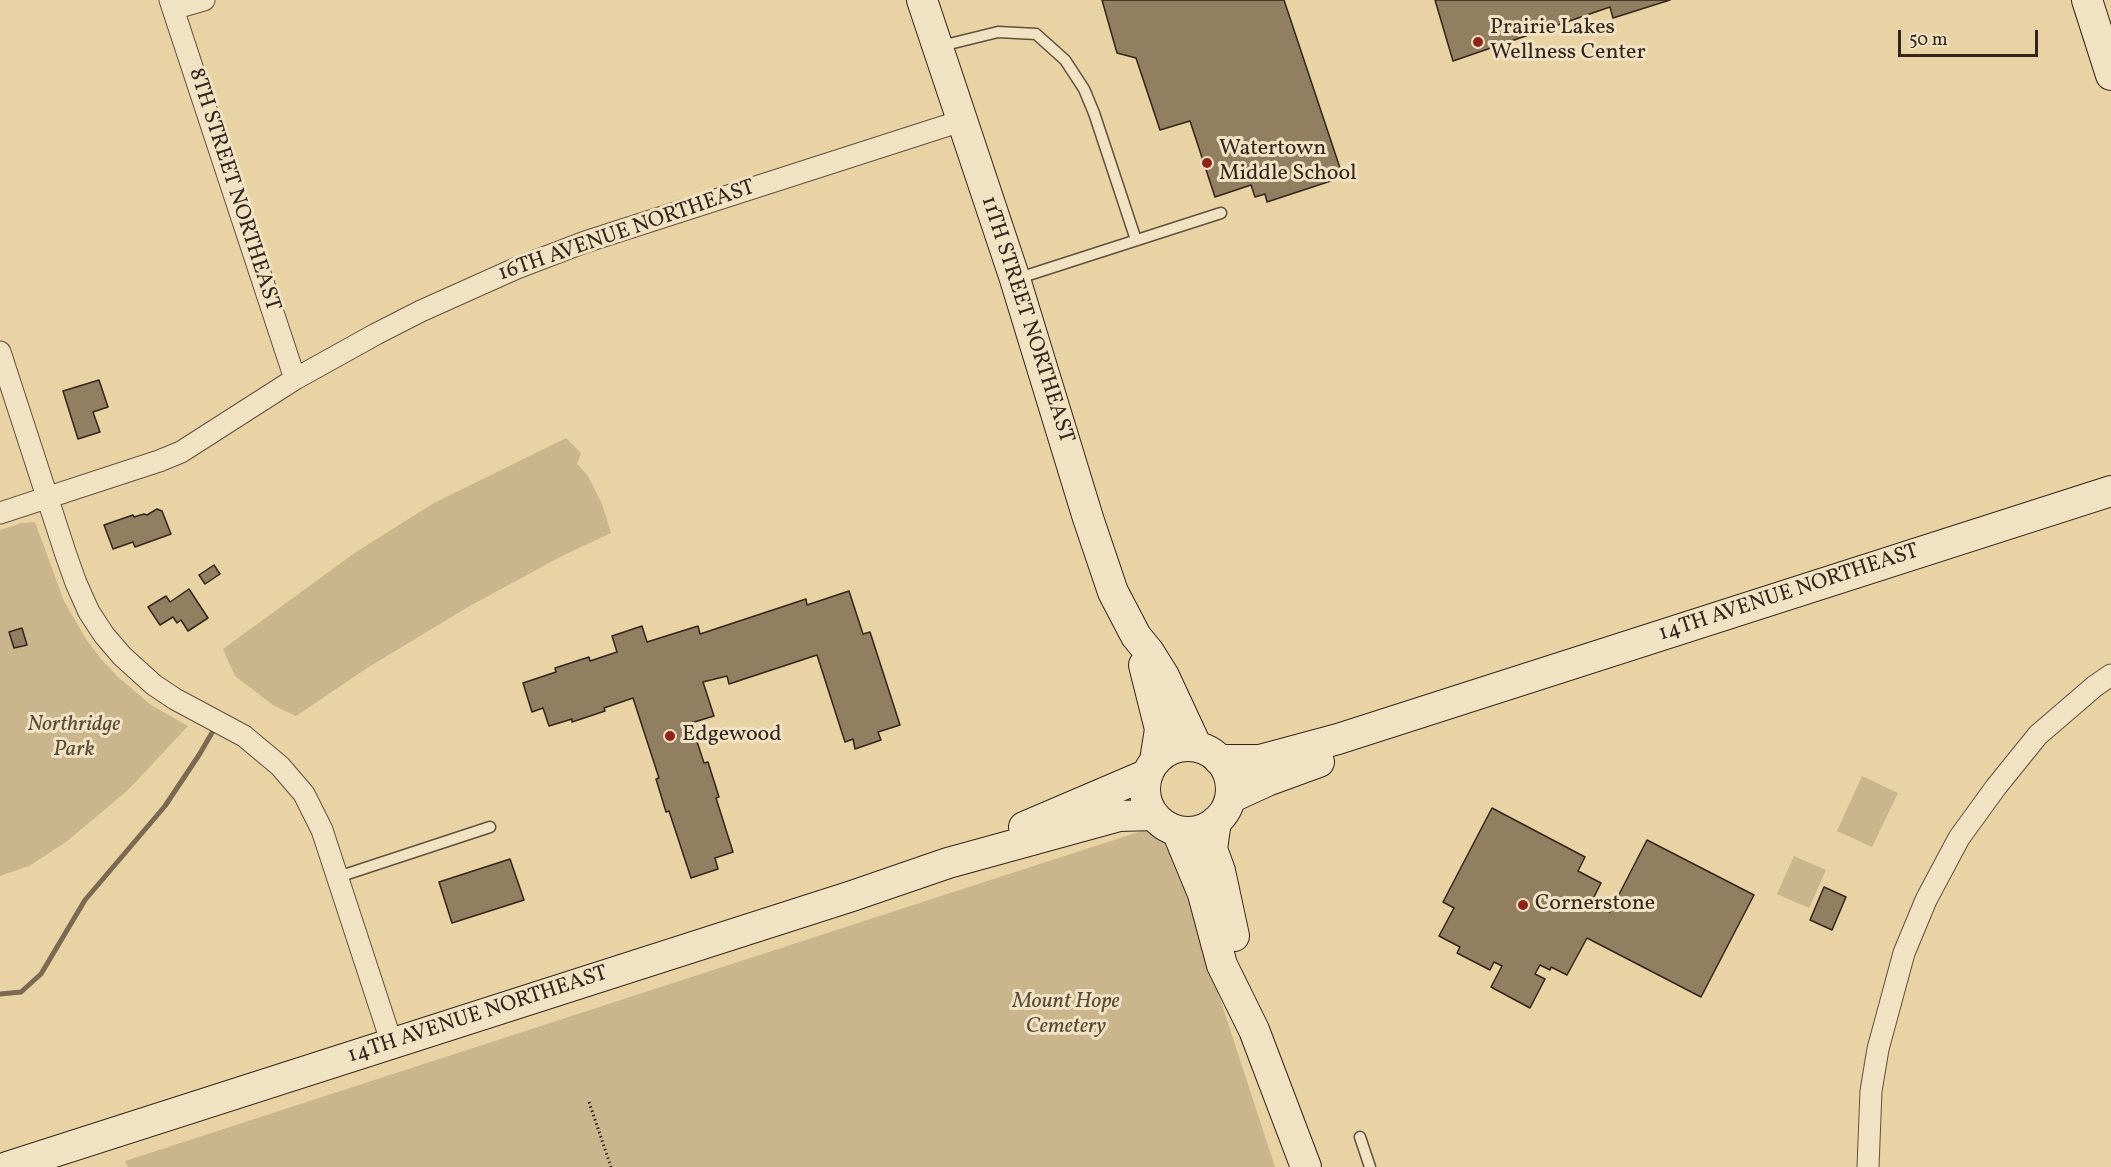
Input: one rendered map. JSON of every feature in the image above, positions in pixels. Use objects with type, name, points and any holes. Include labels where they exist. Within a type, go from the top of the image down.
[{"type":"main road","name":"11TH STREET NORTHEAST","points":[[922,0],[1015,279],[1113,592],[1136,636],[1164,676],[1208,754]]},
{"type":"main road","points":[[2087,0],[2111,75]]},
{"type":"main road","name":"14TH AVENUE NORTHEAST","points":[[1208,754],[1260,760],[1338,739],[2111,491]]},
{"type":"main road","name":"11TH STREET NORTHEAST","points":[[1136,636],[1160,729],[1151,767]]},
{"type":"main road","name":"14TH AVENUE NORTHEAST","points":[[1223,810],[1267,781],[1365,744],[1468,697]]},
{"type":"main road","points":[[1254,1030],[1220,871],[1212,849],[1229,778],[1208,754],[1185,746],[1174,748],[1151,767],[1145,788],[1147,802],[1165,823],[1203,894],[1222,965],[1254,1030],[1306,1167]]},
{"type":"main road","name":"14TH AVENUE NORTHEAST","points":[[948,863],[1151,767]]},
{"type":"main road","points":[[1165,823],[1191,832],[1204,829],[1223,810]]},
{"type":"main road","name":"14TH AVENUE NORTHEAST","points":[[7,1167],[948,863],[1119,816],[1165,823]]},
{"type":"street","points":[[172,5],[204,0]]},
{"type":"street","name":"8TH STREET NORTHEAST","points":[[172,5],[295,379]]},
{"type":"street","name":"16TH AVENUE NORTHEAST","points":[[0,513],[159,462],[181,452],[295,379],[421,311],[535,260],[962,121]]},
{"type":"street","points":[[0,352],[80,593],[104,635],[122,656],[154,685],[175,699],[244,736],[280,766],[304,794],[314,811],[338,877],[392,1044]]},
{"type":"street","points":[[1868,1167],[1871,1090],[1878,1049],[1904,953],[1926,900],[1959,838],[1995,787],[2038,735],[2111,675]]},
{"type":"lane","points":[[938,47],[998,32],[1036,34],[1065,60],[1084,89],[1094,113],[1136,240]]},
{"type":"lane","points":[[1015,279],[1221,213]]},
{"type":"lane","points":[[338,877],[490,827]]},
{"type":"lane","points":[[1360,1137],[1370,1167]]},
{"type":"path","points":[[589,1102],[611,1167]]},
{"type":"green space","points":[[566,438],[581,453],[577,464],[588,476],[602,504],[611,533],[560,557],[468,607],[367,668],[296,716],[273,705],[235,676],[223,649],[356,552],[434,503]]},
{"type":"green space","name":"Northridge Park","points":[[35,522],[64,601],[86,639],[101,659],[151,705],[188,726],[128,790],[66,842],[29,866],[0,876],[0,530],[22,523]]},
{"type":"green space","points":[[1862,776],[1898,793],[1872,847],[1837,831]]},
{"type":"green space","name":"Mount Hope Cemetery","points":[[1163,824],[1275,1167],[128,1167],[125,1161]]},
{"type":"green space","points":[[1794,856],[1826,870],[1809,908],[1777,894]]},
{"type":"building","points":[[1102,0],[1284,0],[1343,177],[1267,202],[1265,194],[1255,197],[1251,185],[1215,197],[1190,121],[1160,130],[1136,58],[1117,53]]},
{"type":"building","name":"Prairie Lakes Wellness Center","points":[[1435,0],[1670,0],[1613,18],[1610,7],[1453,61]]},
{"type":"building","points":[[99,380],[108,407],[93,412],[100,432],[78,439],[63,391]]},
{"type":"building","points":[[157,509],[162,511],[171,534],[135,547],[133,542],[113,549],[104,525],[133,515],[134,517],[147,515]]},
{"type":"building","points":[[214,565],[220,574],[205,584],[199,575]]},
{"type":"building","points":[[189,589],[208,618],[188,631],[181,620],[177,623],[173,617],[160,625],[148,607],[166,596],[170,602]]},
{"type":"building","name":"Edgewood","points":[[849,591],[863,634],[870,632],[900,725],[878,732],[881,740],[855,749],[853,739],[845,742],[817,655],[729,684],[727,676],[703,682],[714,716],[691,723],[704,763],[708,762],[719,797],[716,798],[733,852],[715,858],[718,869],[691,878],[669,811],[666,812],[656,779],[659,778],[633,698],[604,708],[605,711],[572,722],[572,719],[549,726],[543,708],[532,712],[523,683],[556,672],[555,668],[589,657],[590,661],[617,652],[612,636],[642,626],[647,642],[698,626],[700,634],[806,599],[807,605]]},
{"type":"building","points":[[22,628],[27,645],[14,648],[9,632]]},
{"type":"building","name":"Cornerstone","points":[[1492,808],[1585,857],[1578,871],[1601,883],[1591,903],[1610,912],[1647,840],[1754,895],[1701,997],[1587,938],[1567,975],[1551,967],[1550,970],[1540,965],[1535,974],[1545,979],[1530,1008],[1491,987],[1502,966],[1494,962],[1490,970],[1457,953],[1460,947],[1439,936],[1454,908],[1443,902]]},
{"type":"building","points":[[510,859],[524,900],[452,923],[439,882]]},
{"type":"building","points":[[1824,887],[1846,897],[1832,930],[1810,920]]},
{"type":"waterway","points":[[0,994],[21,992],[41,974],[85,900],[165,806],[216,726]]},
{"type":"place","name":"Prairie Lakes Wellness Center","points":[[1478,42]]},
{"type":"place","name":"Watertown Middle School","points":[[1207,163]]},
{"type":"place","name":"Edgewood","points":[[670,736]]},
{"type":"place","name":"Cornerstone","points":[[1523,905]]}]
